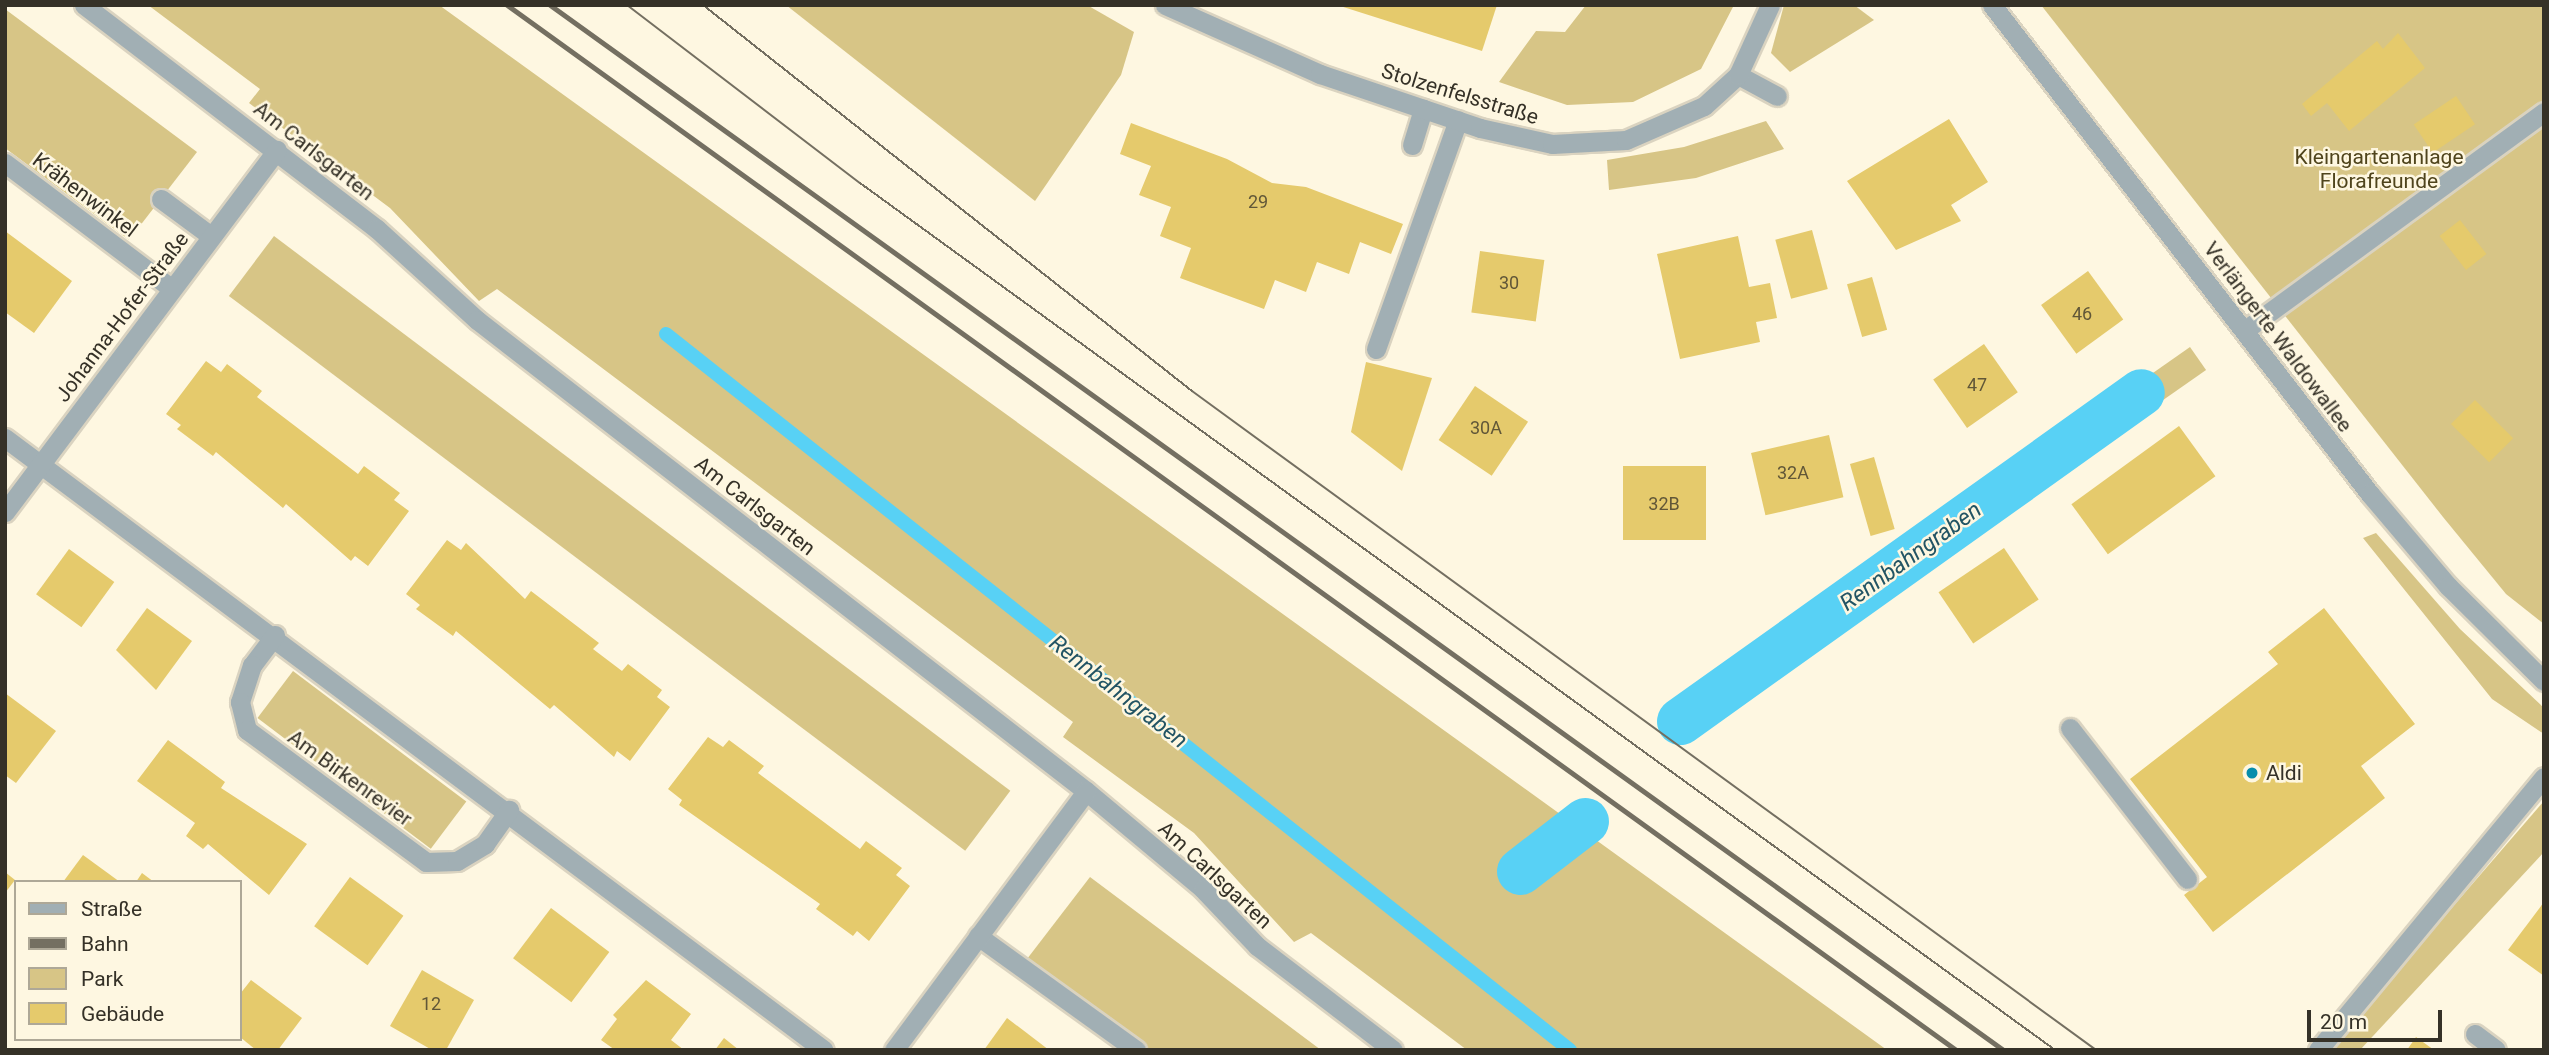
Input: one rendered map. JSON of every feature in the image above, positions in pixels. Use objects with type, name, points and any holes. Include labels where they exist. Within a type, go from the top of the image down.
[{"type":"street","name":"Am Carlsgarten","points":[[84,5],[377,229],[457,305],[1086,791],[1203,889],[1257,946],[1393,1050]]},
{"type":"street","name":"Stolzenfelsstraße","points":[[1165,5],[1320,74],[1458,120],[1552,144],[1626,140],[1704,106],[1738,75],[1770,5]]},
{"type":"street","name":"Verlängerte Waldowallee","points":[[1992,5],[2370,494],[2448,586],[2544,681]]},
{"type":"street","points":[[1738,75],[1777,96]]},
{"type":"street","points":[[1412,145],[1423,109]]},
{"type":"street","points":[[2245,330],[2544,112]]},
{"type":"street","points":[[1376,349],[1458,120]]},
{"type":"street","name":"Johanna-Hofer-Straße","points":[[5,512],[277,150]]},
{"type":"street","name":"Krähenwinkel","points":[[5,163],[172,289]]},
{"type":"street","points":[[161,199],[211,236]]},
{"type":"street","points":[[5,438],[275,635],[824,1050]]},
{"type":"street","name":"Am Birkenrevier","points":[[275,635],[252,665],[240,702],[247,730],[426,862],[457,861],[485,844],[509,810]]},
{"type":"street","points":[[2070,728],[2187,879]]},
{"type":"street","points":[[2318,1050],[2544,777]]},
{"type":"street","points":[[894,1050],[1086,791]]},
{"type":"street","points":[[978,936],[1136,1050]]},
{"type":"street","points":[[2474,1034],[2496,1050]]},
{"type":"green space","points":[[148,5],[439,5],[1887,1050],[1467,1050],[1311,933],[1294,942],[1194,833],[1063,737],[1073,722],[497,289],[479,301],[390,208],[249,103],[260,89]]},
{"type":"green space","points":[[786,5],[1087,5],[1134,32],[1121,75],[1035,201]]},
{"type":"green space","points":[[1586,5],[1734,5],[1701,69],[1633,102],[1567,105],[1499,82],[1536,31],[1565,32]]},
{"type":"green space","points":[[1784,5],[1854,5],[1874,20],[1790,72],[1771,53]]},
{"type":"green space","name":"Kleingartenanlage Florafreunde","points":[[2041,5],[2544,5],[2544,624],[2506,594],[2443,517]]},
{"type":"green space","points":[[5,9],[197,152],[129,240],[5,148]]},
{"type":"green space","points":[[1766,121],[1784,149],[1696,178],[1609,190],[1607,160],[1684,147]]},
{"type":"green space","points":[[274,236],[1010,791],[965,851],[229,296]]},
{"type":"green space","points":[[2190,347],[2206,370],[1728,705],[1712,682]]},
{"type":"green space","points":[[2376,533],[2460,629],[2544,708],[2544,734],[2492,699],[2363,538]]},
{"type":"green space","points":[[293,671],[466,802],[431,849],[257,718]]},
{"type":"green space","points":[[2544,801],[2544,852],[2360,1050],[2329,1050]]},
{"type":"green space","points":[[1090,877],[1321,1050],[1148,1050],[1027,959]]},
{"type":"building","points":[[1337,5],[1497,5],[1482,51]]},
{"type":"building","points":[[2398,33],[2425,68],[2349,131],[2327,103],[2311,116],[2302,104],[2377,41],[2383,49]]},
{"type":"building","points":[[2456,96],[2475,124],[2433,153],[2414,125]]},
{"type":"building","points":[[1949,119],[1988,182],[1951,205],[1961,221],[1896,250],[1847,181]]},
{"type":"building","points":[[1131,123],[1227,159],[1272,183],[1306,187],[1403,224],[1391,254],[1360,242],[1349,274],[1317,262],[1306,292],[1275,280],[1264,309],[1180,278],[1191,248],[1160,236],[1171,207],[1139,195],[1151,166],[1120,154]]},
{"type":"building","points":[[2460,220],[2486,254],[2466,270],[2440,236]]},
{"type":"building","points":[[1812,230],[1828,289],[1791,299],[1775,240]]},
{"type":"building","points":[[5,231],[72,281],[34,333],[5,312]]},
{"type":"building","points":[[1738,236],[1749,287],[1770,283],[1777,318],[1756,322],[1760,342],[1680,359],[1657,254]]},
{"type":"building","points":[[1480,251],[1544,260],[1536,321],[1471,312]]},
{"type":"building","points":[[2088,271],[2123,320],[2076,354],[2041,305]]},
{"type":"building","points":[[1872,277],[1887,330],[1862,337],[1847,284]]},
{"type":"building","points":[[1984,344],[2018,392],[1967,428],[1933,380]]},
{"type":"building","points":[[206,361],[221,372],[227,364],[262,391],[257,397],[358,474],[364,466],[400,493],[394,500],[409,511],[368,566],[355,556],[351,561],[286,504],[283,508],[216,452],[213,456],[177,429],[181,425],[166,414]]},
{"type":"building","points":[[1366,362],[1432,378],[1402,471],[1351,432]]},
{"type":"building","points":[[1475,386],[1528,422],[1492,476],[1439,440]]},
{"type":"building","points":[[2475,400],[2513,438],[2489,462],[2451,424]]},
{"type":"building","points":[[2179,426],[2215,476],[2108,554],[2071,504]]},
{"type":"building","points":[[1829,435],[1843,497],[1765,515],[1751,453]]},
{"type":"building","points":[[1874,457],[1895,529],[1871,536],[1850,464]]},
{"type":"building","points":[[1623,466],[1706,466],[1706,540],[1623,540]]},
{"type":"building","points":[[447,540],[461,550],[466,543],[525,599],[531,591],[599,643],[593,649],[622,671],[628,664],[662,690],[657,697],[670,707],[630,761],[617,751],[614,757],[554,705],[550,709],[456,631],[453,636],[416,609],[420,605],[406,594]]},
{"type":"building","points":[[2004,548],[2039,599],[1973,644],[1939,592]]},
{"type":"building","points":[[69,549],[114,582],[81,627],[36,594]]},
{"type":"building","points":[[147,608],[192,641],[156,690],[116,650]]},
{"type":"building","name":"Aldi","points":[[2324,608],[2415,724],[2361,766],[2385,798],[2213,932],[2184,895],[2207,877],[2130,779],[2278,664],[2268,652]]},
{"type":"building","points":[[5,693],[56,731],[16,783],[5,775]]},
{"type":"building","points":[[708,737],[723,747],[729,740],[764,766],[758,773],[860,849],[866,841],[902,868],[896,875],[910,886],[869,941],[857,931],[853,936],[816,909],[820,904],[679,805],[682,800],[668,789]]},
{"type":"building","points":[[168,740],[225,782],[221,788],[307,844],[269,895],[208,844],[203,849],[186,836],[195,823],[137,781]]},
{"type":"building","points":[[83,855],[117,880],[64,880]]},
{"type":"building","points":[[5,872],[15,880],[5,893]]},
{"type":"building","points":[[142,873],[151,880],[137,880]]},
{"type":"building","points":[[350,877],[403,916],[368,965],[314,926]]},
{"type":"building","points":[[2544,902],[2544,976],[2508,950]]},
{"type":"building","points":[[551,908],[609,952],[571,1002],[513,958]]},
{"type":"building","points":[[422,970],[474,1000],[446,1050],[432,1050],[390,1026]]},
{"type":"building","points":[[251,980],[302,1018],[278,1050],[256,1050],[242,1039],[242,991]]},
{"type":"building","points":[[646,980],[691,1014],[671,1040],[684,1050],[615,1050],[601,1040],[617,1019],[613,1015]]},
{"type":"building","points":[[1007,1018],[1049,1050],[984,1050]]},
{"type":"building","points":[[2416,1037],[2434,1050],[2407,1050]]},
{"type":"building","points":[[724,1038],[739,1050],[715,1050]]},
{"type":"waterway","name":"Rennbahngraben","points":[[666,334],[1570,1050]]},
{"type":"waterway","name":"Rennbahngraben","points":[[1680,721],[2141,392]]},
{"type":"waterway","name":"Rennbahngraben","points":[[1520,871],[1585,821]]},
{"type":"tram line","points":[[627,5],[860,183],[2055,1050]]},
{"type":"tram line","points":[[703,5],[1192,391],[2096,1050]]},
{"type":"railway","points":[[507,5],[1956,1050]]},
{"type":"railway","points":[[550,5],[2003,1050]]},
{"type":"place","name":"Aldi","points":[[2252,773]]}]
